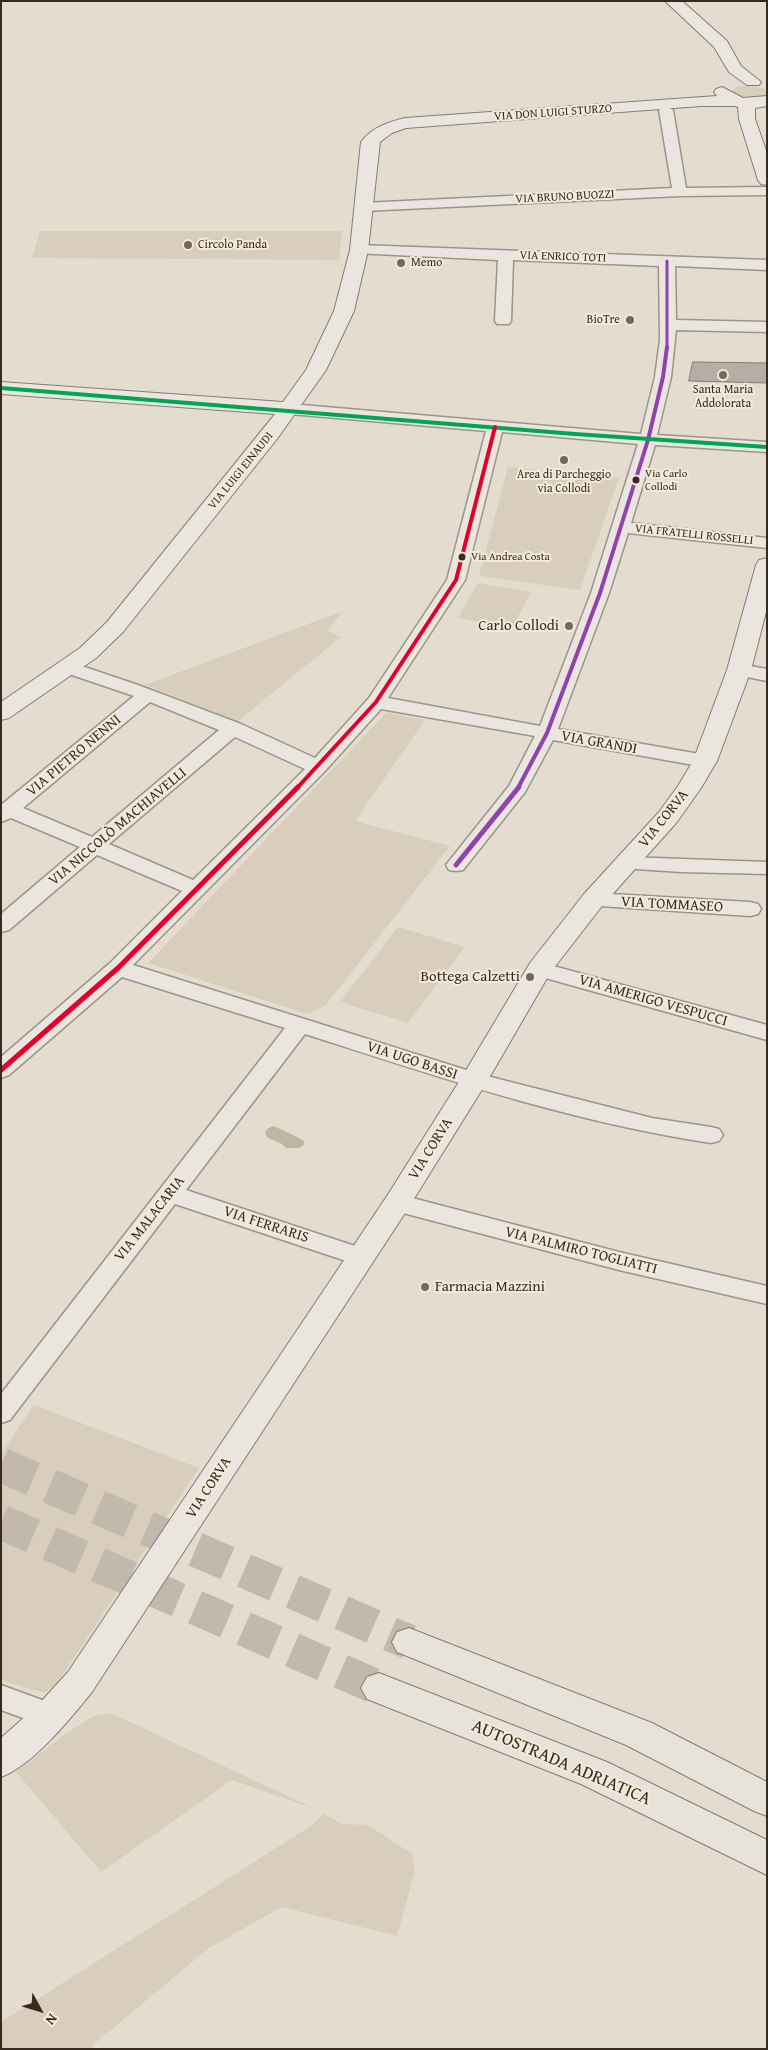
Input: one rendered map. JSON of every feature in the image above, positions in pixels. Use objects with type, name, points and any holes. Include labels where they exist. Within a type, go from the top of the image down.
[{"type":"highway","points":[[409,1642],[639,1734],[767,1800]]},
{"type":"highway","name":"AUTOSTRADA ADRIATICA","points":[[379,1688],[594,1773],[767,1858]]},
{"type":"street","points":[[673,1],[721,44],[747,94],[747,119],[767,180]]},
{"type":"street","name":"VIA DON LUIGI STURZO","points":[[405,123],[701,101],[747,94],[760,84]]},
{"type":"street","points":[[666,110],[680,192]]},
{"type":"street","name":"VIA LUIGI EINAUDI","points":[[1,712],[88,653],[115,627],[290,409],[316,370],[340,322],[359,250],[370,142],[383,131],[405,123]]},
{"type":"street","name":"VIA BRUNO BUOZZI","points":[[364,207],[680,192],[767,191]]},
{"type":"street","name":"VIA ENRICO TOTI","points":[[359,250],[767,265]]},
{"type":"street","points":[[503,322],[506,255]]},
{"type":"street","points":[[456,865],[518,788],[547,733],[600,593],[648,440],[663,377],[668,325],[667,261]]},
{"type":"street","points":[[668,325],[767,327]]},
{"type":"street","points":[[1,388],[290,409],[648,440],[767,447]]},
{"type":"street","points":[[1,1070],[11,1049],[118,968],[318,767],[376,702],[456,580],[495,428]]},
{"type":"street","name":"VIA FRATELLI ROSSELLI","points":[[622,527],[767,543]]},
{"type":"street","name":"VIA CORVA","points":[[1,1761],[51,1716],[80,1682],[397,1203],[540,970],[593,900],[668,817],[705,762],[739,670],[767,565]]},
{"type":"street","points":[[67,668],[147,695],[234,728],[318,767]]},
{"type":"street","points":[[739,670],[767,675]]},
{"type":"street","name":"VIA PIETRO NENNI","points":[[6,813],[147,695]]},
{"type":"street","name":"VIA GRANDI","points":[[376,702],[705,762]]},
{"type":"street","name":"VIA NICCOLÒ MACHIAVELLI","points":[[1,925],[234,728]]},
{"type":"street","points":[[6,813],[196,889]]},
{"type":"street","points":[[628,863],[767,868]]},
{"type":"street","name":"VIA TOMMASEO","points":[[593,900],[750,909]]},
{"type":"street","name":"VIA UGO BASSI","points":[[118,968],[474,1080],[652,1126],[711,1135]]},
{"type":"street","name":"VIA AMERIGO VESPUCCI","points":[[540,970],[767,1033]]},
{"type":"street","name":"VIA MALACARIA","points":[[1,1413],[300,1026]]},
{"type":"street","name":"VIA FERRARIS","points":[[170,1194],[361,1257]]},
{"type":"street","name":"VIA PALMIRO TOGLIATTI","points":[[397,1203],[610,1259],[767,1295]]},
{"type":"street","points":[[1,1697],[51,1716]]},
{"type":"shaded area","points":[[752,85],[765,89],[767,94],[759,98],[741,97],[733,93],[732,90],[737,87]]},
{"type":"shaded area","name":"Circolo Panda","points":[[40,231],[342,231],[339,260],[32,258]]},
{"type":"shaded area","points":[[508,467],[619,478],[580,590],[479,576]]},
{"type":"shaded area","points":[[478,583],[531,592],[512,628],[458,618]]},
{"type":"shaded area","points":[[343,611],[327,631],[341,637],[238,721],[145,685]]},
{"type":"shaded area","points":[[386,713],[425,720],[355,821],[450,846],[326,1005],[307,1014],[148,963]]},
{"type":"shaded area","points":[[398,927],[465,947],[408,1023],[340,1002]]},
{"type":"shaded area","points":[[273,1126],[304,1141],[304,1145],[299,1148],[286,1148],[282,1144],[268,1138],[265,1133],[267,1129]]},
{"type":"shaded area","points":[[34,1405],[199,1468],[56,1685],[46,1692],[1,1680],[1,1454]]},
{"type":"shaded area","points":[[111,1713],[315,1809],[232,1780],[101,1872],[16,1772],[68,1732],[94,1716]]},
{"type":"shaded area","points":[[324,1814],[342,1824],[368,1825],[412,1854],[415,1870],[397,1936],[282,1907],[209,1948],[94,2044],[92,2049],[1,2049],[1,2022],[308,1828]]},
{"type":"building","name":"Santa Maria Addolorata","points":[[693,362],[767,363],[767,383],[689,381]]},
{"type":"tunnel","points":[[1,1465],[409,1642]]},
{"type":"tunnel","points":[[1,1522],[379,1688]]},
{"type":"transit line","points":[[456,865],[518,788],[547,733],[600,593],[648,440],[663,377],[668,340],[667,261]]},
{"type":"transit line","points":[[1,388],[575,434],[767,447]]},
{"type":"transit line","points":[[1,1070],[118,968],[318,767],[376,702],[456,580],[495,427]]},
{"type":"place","name":"Circolo Panda","points":[[188,245]]},
{"type":"place","name":"Memo","points":[[401,263]]},
{"type":"place","name":"BioTre","points":[[630,320]]},
{"type":"place","name":"Santa Maria Addolorata","points":[[723,375]]},
{"type":"place","name":"Area di Parcheggio via Collodi","points":[[564,460]]},
{"type":"place","name":"Via Carlo Collodi","points":[[636,480]]},
{"type":"place","name":"Via Andrea Costa","points":[[462,557]]},
{"type":"place","name":"Carlo Collodi","points":[[569,626]]},
{"type":"place","name":"Bottega Calzetti","points":[[530,977]]},
{"type":"place","name":"Farmacia Mazzini","points":[[425,1287]]}]
